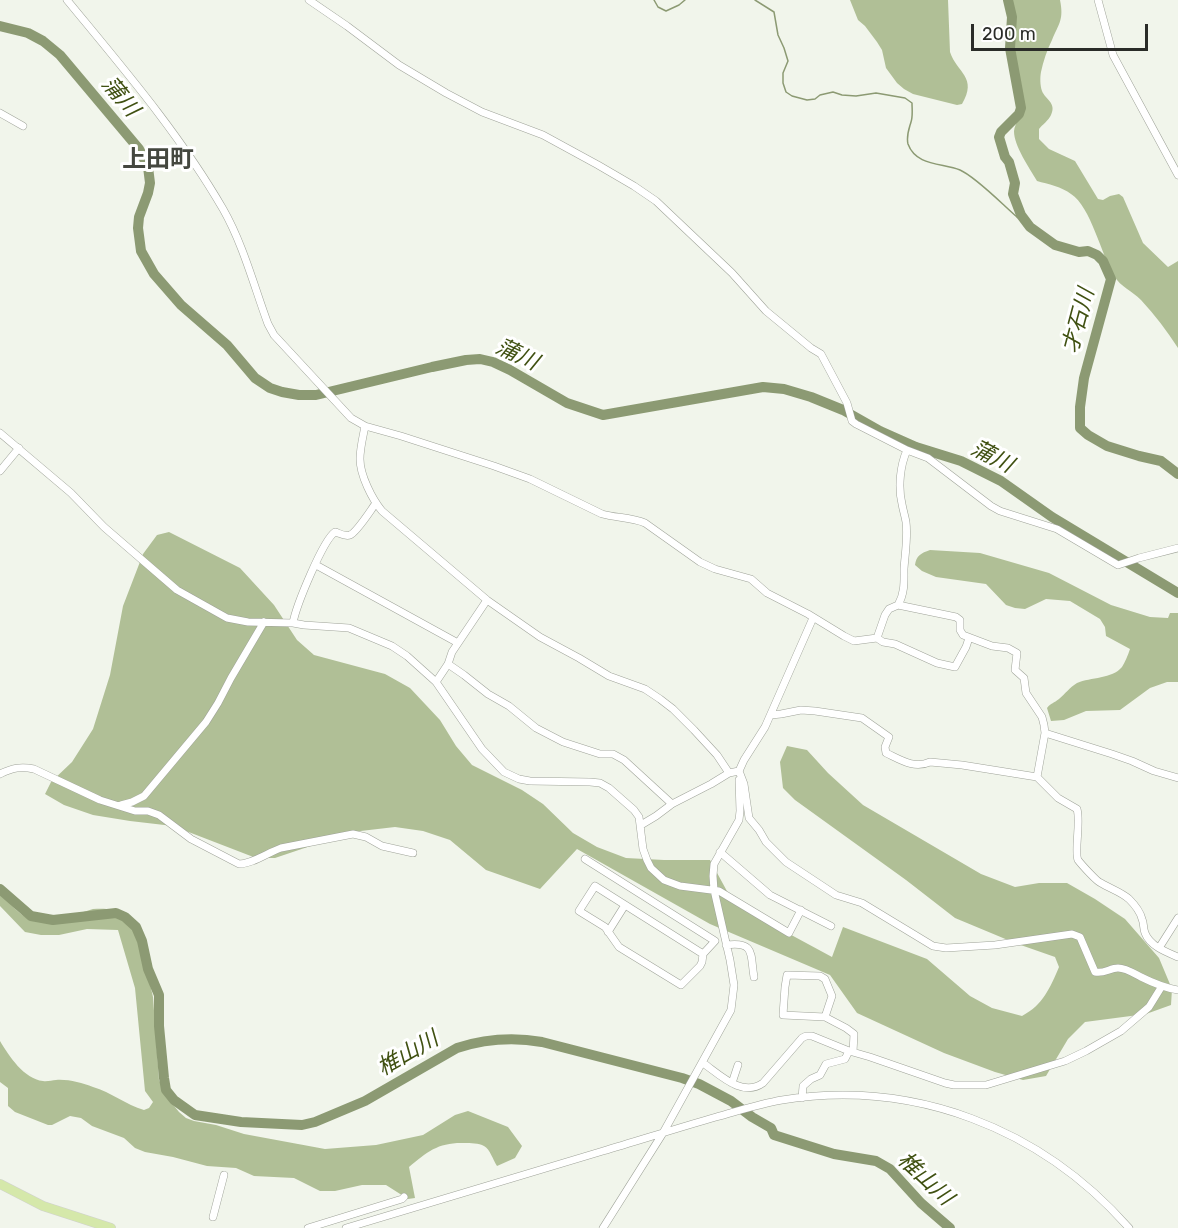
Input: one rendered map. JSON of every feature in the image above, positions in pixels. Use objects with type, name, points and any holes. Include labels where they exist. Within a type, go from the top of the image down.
[{"type":"main road","points":[[0,1184],[43,1206],[111,1228]]},
{"type":"street","points":[[67,0],[153,105],[181,143],[224,210],[239,243],[268,324],[285,348],[351,418],[365,426],[530,479],[602,514],[636,519],[700,562],[751,579],[767,593],[854,641],[877,638],[937,663],[956,667],[969,638]]},
{"type":"street","points":[[309,0],[399,65],[446,93],[482,112],[543,135],[634,186],[656,201],[732,273],[766,311],[821,354],[847,403],[852,421],[871,433],[934,462],[991,506],[1022,519],[1057,529],[1118,565],[1178,548]]},
{"type":"street","points":[[1098,0],[1113,55],[1178,175]]},
{"type":"street","points":[[0,112],[23,126]]},
{"type":"street","points":[[365,426],[361,468],[376,503],[382,511],[487,600],[540,637],[609,676],[645,689],[660,699],[694,730],[717,755],[729,773]]},
{"type":"street","points":[[0,433],[177,590],[227,618],[248,622],[349,628],[392,646],[436,682],[482,749],[504,772],[530,781],[600,783],[609,788],[639,817],[647,861],[664,880],[680,886],[719,891],[789,933],[801,910]]},
{"type":"street","points":[[0,471],[18,448]]},
{"type":"street","points":[[877,638],[888,609],[898,604],[904,589],[906,524],[900,494],[903,460],[907,450]]},
{"type":"street","points":[[293,623],[297,607],[325,544],[335,532],[349,536],[376,503]]},
{"type":"street","points":[[316,565],[458,643]]},
{"type":"street","points":[[436,682],[448,664],[452,652],[487,600]]},
{"type":"street","points":[[898,604],[933,614],[956,617],[960,620],[960,630],[963,635],[992,646],[1008,648],[1017,653],[1015,670],[1024,678],[1026,693],[1042,717],[1045,733],[1037,777]]},
{"type":"street","points":[[603,1228],[663,1133],[731,1010],[734,985],[714,890],[714,864],[739,820],[739,771],[771,715],[813,618]]},
{"type":"street","points":[[117,805],[132,802],[144,796],[206,722],[264,622]]},
{"type":"street","points":[[448,664],[488,694],[509,706],[536,728],[563,742],[600,754],[615,755],[624,760],[672,804]]},
{"type":"street","points":[[771,715],[801,710],[862,718],[889,737],[885,747],[886,753],[909,764],[930,762],[953,764],[1037,777],[1058,798],[1077,809],[1079,826],[1077,858],[1098,882],[1117,890],[1135,905],[1142,919],[1145,933],[1155,945],[1178,957]]},
{"type":"street","points":[[1045,733],[1178,778]]},
{"type":"street","points":[[0,774],[16,768],[34,768],[100,800],[159,815],[191,839],[239,864],[250,862],[281,848],[348,834],[360,836],[382,846],[413,853]]},
{"type":"street","points":[[641,825],[672,804],[729,773],[739,771]]},
{"type":"street","points":[[739,771],[744,784],[747,816],[766,842],[793,868],[836,895],[862,903],[933,946],[946,948],[995,945],[1072,934],[1080,937],[1095,972],[1118,968],[1162,987],[1178,990]]},
{"type":"street","points":[[720,852],[770,894],[831,926]]},
{"type":"street","points":[[585,859],[715,941],[738,943],[750,950],[753,957],[754,977]]},
{"type":"street","points":[[703,954],[595,886],[579,911],[605,927],[618,947],[681,985],[700,966],[703,954],[715,941]]},
{"type":"street","points":[[608,932],[625,905]]},
{"type":"street","points":[[1159,948],[1178,918]]},
{"type":"street","points":[[802,1098],[803,1086],[820,1075],[826,1064],[845,1059],[851,1052],[854,1034],[825,1017],[783,1015],[787,975],[820,976],[825,979],[832,996],[825,1017]]},
{"type":"street","points":[[701,1065],[736,1086],[759,1086],[802,1038],[812,1036],[851,1052],[945,1083],[986,1085],[1065,1061],[1107,1040],[1149,1007],[1162,987]]},
{"type":"street","points":[[732,1083],[738,1065]]},
{"type":"street","points":[[346,1228],[762,1104],[802,1098],[842,1096],[886,1098],[925,1105],[964,1116],[1006,1133],[1037,1149],[1080,1180],[1129,1228]]},
{"type":"street","points":[[213,1217],[224,1175]]},
{"type":"street","points":[[308,1228],[404,1197]]},
{"type":"green space","points":[[850,0],[948,0],[950,52],[965,76],[968,87],[962,104],[957,105],[913,94],[897,83],[886,68],[882,50],[858,20]]},
{"type":"green space","points":[[1010,0],[1060,0],[1060,21],[1045,56],[1040,76],[1043,94],[1053,107],[1049,119],[1039,129],[1039,139],[1049,149],[1075,161],[1098,199],[1103,200],[1119,194],[1123,197],[1143,243],[1168,267],[1178,261],[1178,348],[1161,323],[1138,297],[1114,276],[1090,220],[1078,200],[1063,189],[1037,181],[1019,150],[1014,131],[1022,107],[1014,62],[1011,30],[1013,8]]},
{"type":"green space","points":[[169,532],[240,568],[274,605],[297,640],[314,655],[385,674],[410,688],[440,720],[456,746],[472,765],[522,790],[543,804],[573,833],[597,847],[626,858],[710,860],[734,904],[832,957],[843,927],[927,959],[970,996],[992,1008],[1022,1016],[1035,1007],[1049,989],[1059,967],[1055,957],[955,918],[795,800],[783,788],[780,762],[787,746],[807,750],[863,805],[981,874],[1015,887],[1039,883],[1067,883],[1125,919],[1159,958],[1172,989],[1171,1005],[1146,1014],[1085,1022],[1068,1039],[1046,1076],[1023,1080],[944,1053],[857,1013],[830,975],[710,924],[577,849],[540,889],[486,870],[450,840],[423,831],[395,827],[352,832],[275,858],[256,858],[173,826],[93,815],[64,805],[45,794],[51,782],[72,762],[93,729],[110,675],[123,606],[143,554],[157,535]]},
{"type":"green space","points":[[930,550],[980,553],[1049,573],[1111,605],[1150,617],[1168,618],[1170,613],[1178,613],[1178,682],[1167,682],[1150,688],[1120,710],[1086,711],[1064,720],[1051,721],[1047,708],[1050,705],[1077,683],[1118,671],[1130,649],[1106,636],[1105,627],[1100,619],[1070,601],[1046,599],[1025,609],[1015,608],[1006,605],[986,584],[936,577],[922,571],[915,565],[916,559]]},
{"type":"green space","points":[[0,890],[11,905],[31,920],[51,921],[93,909],[108,909],[124,916],[134,925],[138,932],[153,997],[159,1080],[167,1097],[186,1118],[244,1134],[325,1149],[376,1145],[423,1135],[455,1115],[468,1111],[508,1127],[522,1146],[515,1158],[497,1166],[488,1150],[480,1144],[456,1143],[434,1149],[409,1167],[415,1198],[408,1199],[386,1185],[362,1185],[335,1191],[320,1191],[294,1178],[254,1176],[236,1168],[207,1166],[145,1152],[135,1148],[124,1138],[92,1126],[81,1118],[70,1116],[48,1125],[15,1112],[8,1106],[8,1088],[0,1082],[0,1041],[18,1066],[36,1079],[65,1080],[84,1084],[144,1110],[149,1108],[153,1102],[145,1091],[135,988],[118,930],[87,929],[59,935],[25,932],[0,906]]},
{"type":"waterway","points":[[654,0],[658,7],[666,11],[685,0]]},
{"type":"waterway","points":[[755,0],[774,12],[778,35],[788,61],[783,73],[786,92],[807,100],[833,92],[856,96],[876,93],[905,98],[912,103],[912,117],[907,138],[912,151],[930,163],[960,170],[1024,221]]},
{"type":"waterway","name":"才石川","points":[[1008,0],[1012,17],[1010,48],[1021,108],[1019,114],[999,137],[1015,183],[1013,194],[1021,215],[1030,227],[1055,245],[1079,252],[1088,251],[1097,255],[1103,261],[1111,279],[1084,378],[1080,428],[1107,446],[1161,461],[1178,474]]},
{"type":"waterway","name":"蒲川","points":[[0,26],[28,33],[43,41],[60,55],[139,149],[148,167],[150,183],[139,217],[141,251],[154,274],[181,305],[227,345],[255,378],[270,388],[299,395],[316,395],[432,367],[480,359],[510,370],[567,403],[603,415],[763,387],[784,389],[843,410],[880,431],[916,447],[961,461],[1001,481],[1052,517],[1178,593]]},
{"type":"waterway","name":"椎山川","points":[[0,889],[31,916],[53,920],[116,913],[125,917],[136,927],[142,941],[148,969],[159,995],[159,1026],[166,1090],[174,1100],[195,1115],[241,1122],[302,1125],[315,1122],[365,1101],[457,1048],[499,1040],[542,1042],[699,1084],[731,1101],[771,1128],[774,1135],[834,1154],[876,1161],[890,1169],[921,1203],[950,1228]]},
{"type":"district","name":"上田町","points":[[158,160]]}]
